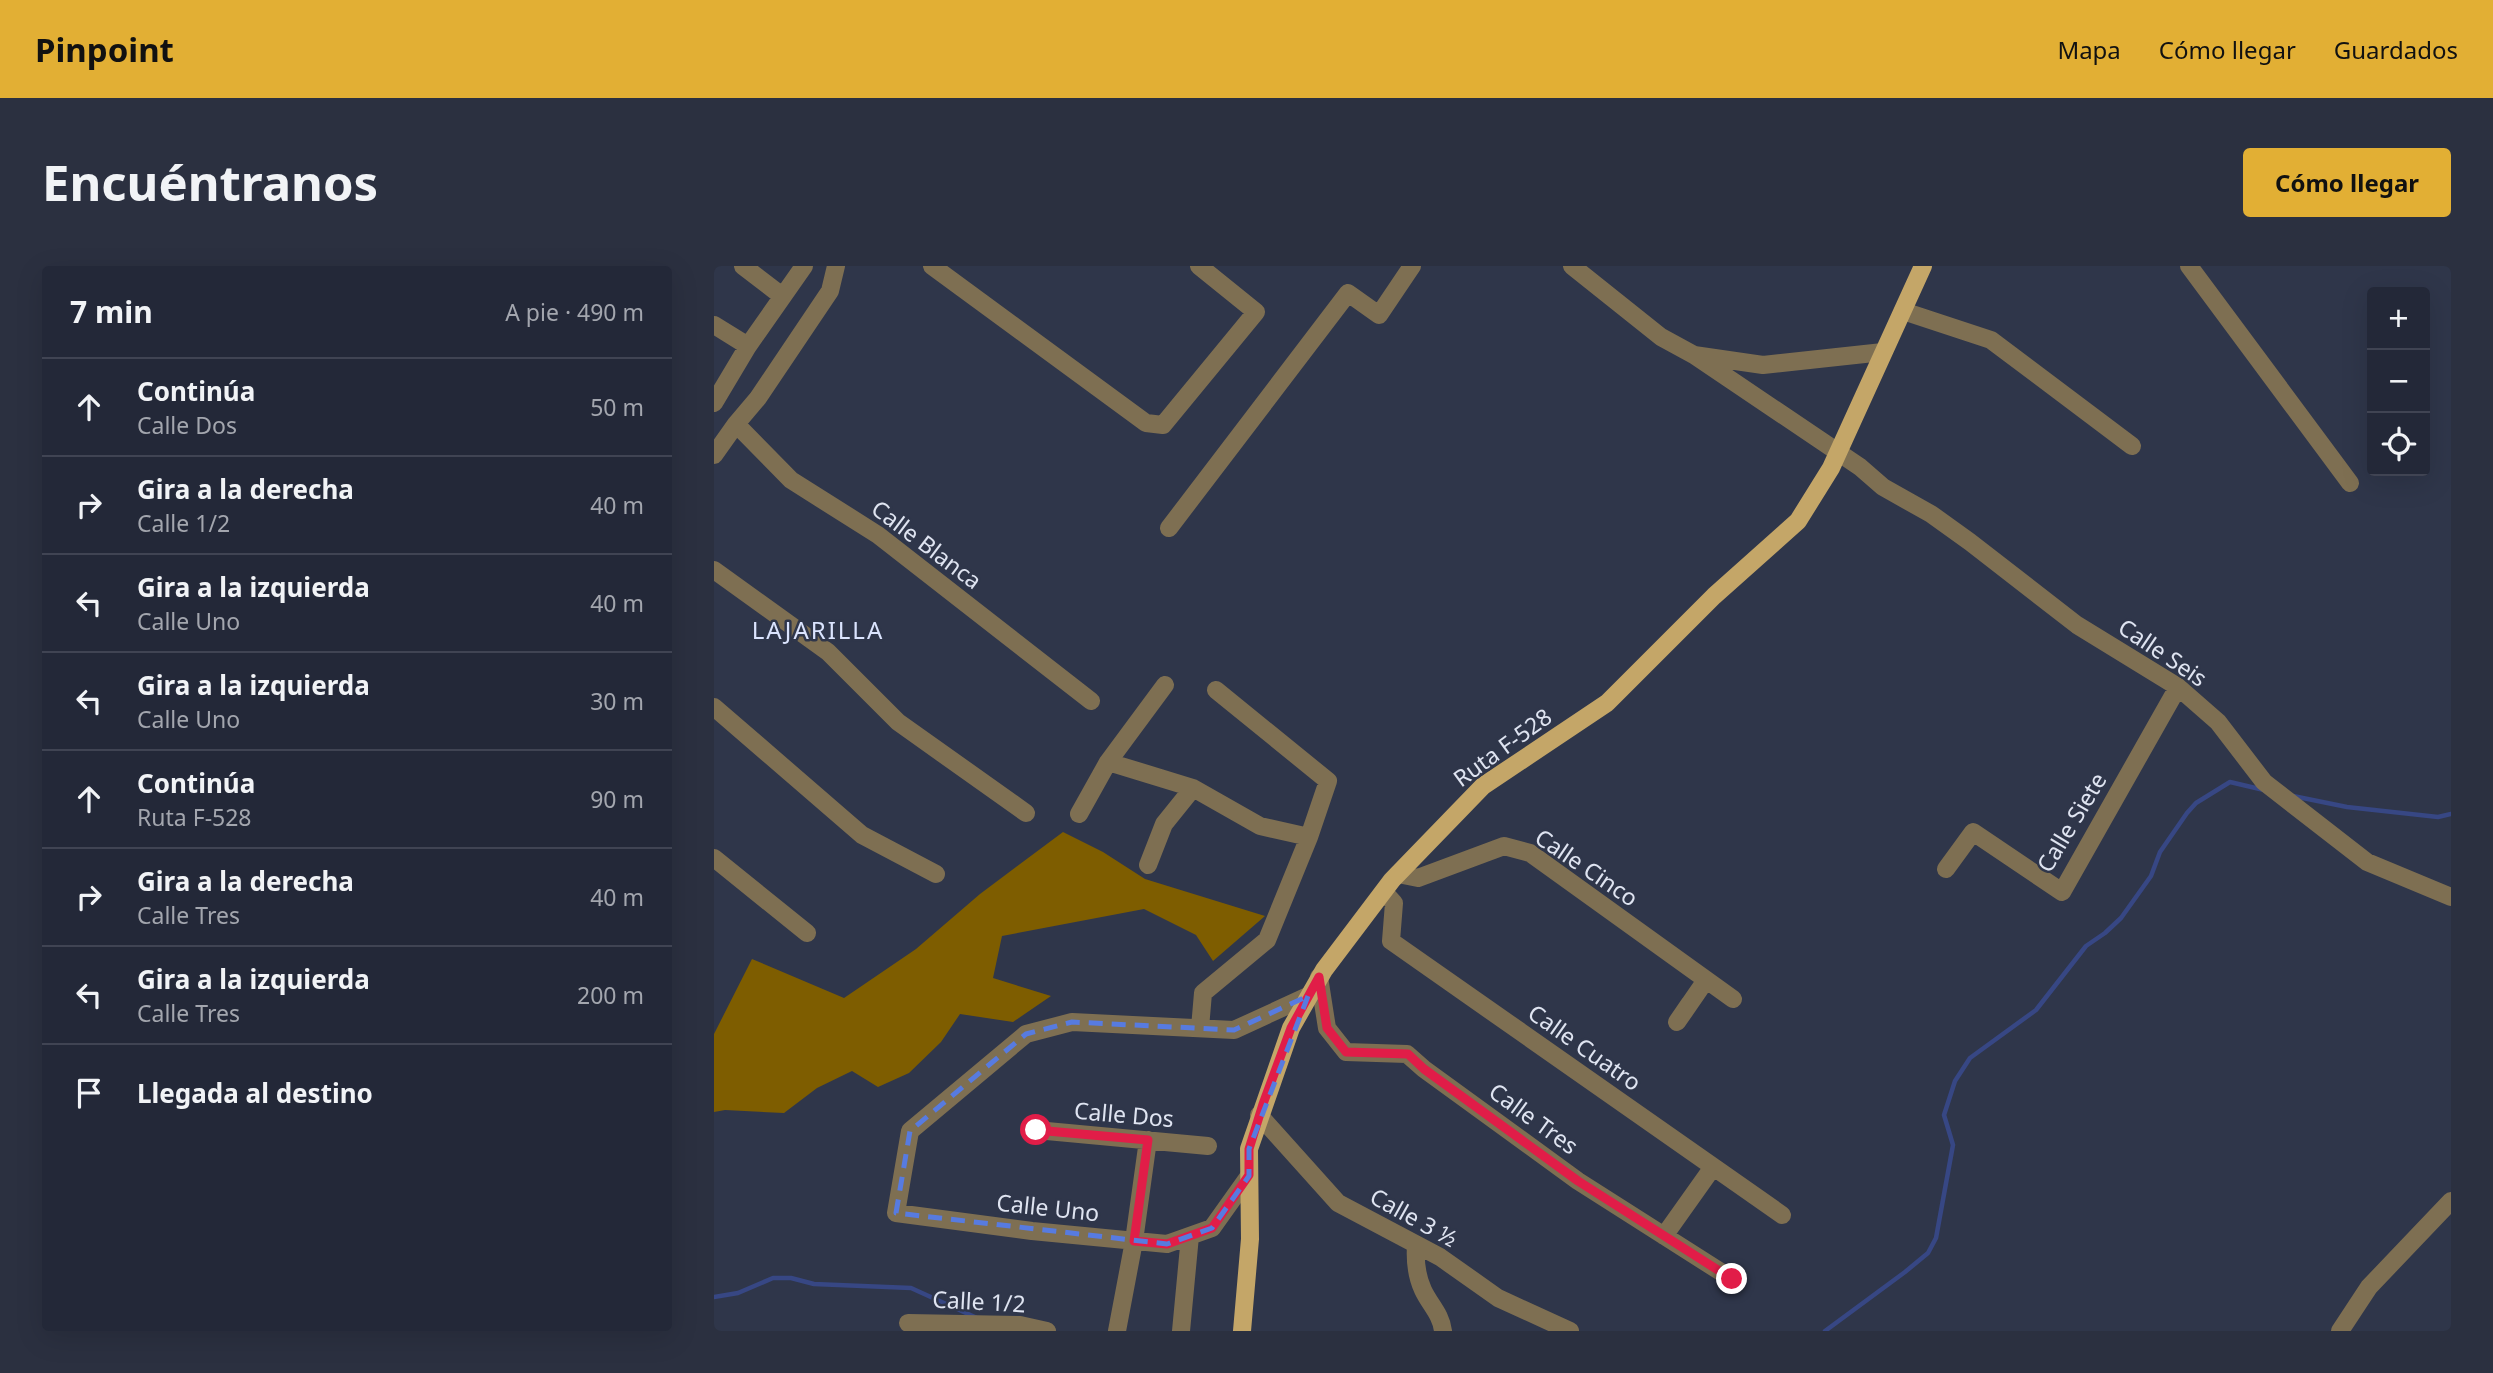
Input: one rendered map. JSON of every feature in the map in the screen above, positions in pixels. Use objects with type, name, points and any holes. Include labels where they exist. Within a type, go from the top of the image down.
[{"type":"main road","name":"Ruta F-528","points":[[1242,1331],[1250,1239],[1249,1149],[1291,1028],[1316,1001],[1319,977],[1389,897],[1398,874],[1483,786],[1607,703],[1640,673],[1714,596],[1798,521],[1838,453],[1923,266]]},
{"type":"street","points":[[743,266],[782,296]]},
{"type":"street","points":[[714,403],[748,346],[804,266]]},
{"type":"street","points":[[714,455],[758,398],[830,290],[836,266]]},
{"type":"street","points":[[932,266],[1146,423],[1163,425],[1256,312],[1199,266]]},
{"type":"street","points":[[1169,528],[1348,293],[1379,315],[1412,266]]},
{"type":"street","name":"Calle Seis","points":[[1572,266],[1661,337],[1693,355],[1838,453],[1883,487],[1931,514],[2077,625],[2178,687],[2218,722],[2264,782],[2367,862],[2451,897]]},
{"type":"street","points":[[2189,266],[2350,483]]},
{"type":"street","points":[[1903,311],[1991,340],[2132,446]]},
{"type":"street","points":[[714,325],[748,346]]},
{"type":"street","points":[[1693,355],[1763,365],[1884,352]]},
{"type":"street","name":"Calle Blanca","points":[[736,424],[791,480],[878,535],[1091,701]]},
{"type":"street","points":[[714,570],[828,652],[898,722],[1026,813]]},
{"type":"street","points":[[1079,814],[1108,762],[1165,685]]},
{"type":"street","name":"Calle Siete","points":[[1946,869],[1973,832],[2062,892],[2178,687]]},
{"type":"street","points":[[1216,690],[1328,781],[1309,837],[1267,940],[1203,993],[1200,1028],[1234,1030],[1316,1001]]},
{"type":"street","points":[[714,707],[862,835],[936,874]]},
{"type":"street","points":[[1108,762],[1193,788],[1260,826],[1309,837]]},
{"type":"street","points":[[1148,864],[1164,824],[1193,788]]},
{"type":"street","name":"Calle Cinco","points":[[1398,874],[1419,878],[1504,846],[1530,853],[1733,999]]},
{"type":"street","points":[[714,858],[807,933]]},
{"type":"street","name":"Calle Cuatro","points":[[1389,897],[1391,941],[1782,1215]]},
{"type":"street","points":[[1690,1003],[1677,1022],[1706,980]]},
{"type":"street","name":"Calle Tres","points":[[1316,1001],[1327,1028],[1346,1052],[1408,1054],[1424,1069],[1578,1181],[1732,1279]]},
{"type":"street","name":"Calle Uno","points":[[1200,1028],[1072,1021],[1026,1034],[910,1131],[896,1213],[1032,1231],[1167,1244],[1212,1228],[1249,1175]]},
{"type":"street","name":"Calle 3 ½","points":[[1259,1115],[1338,1203],[1440,1257],[1498,1298],[1570,1331]]},
{"type":"street","name":"Calle Dos","points":[[1036,1130],[1208,1146]]},
{"type":"street","points":[[1117,1331],[1134,1241],[1148,1140]]},
{"type":"street","points":[[1664,1236],[1713,1167]]},
{"type":"street","points":[[2340,1331],[2369,1287],[2451,1201]]},
{"type":"street","points":[[1181,1331],[1190,1236]]},
{"type":"street","points":[[1416,1245],[1419,1280],[1440,1317],[1443,1331]]},
{"type":"street","name":"Calle 1/2","points":[[908,1323],[1047,1331]]},
{"type":"highlighted area","points":[[1308,996],[1249,1149],[1249,1176],[1212,1228],[1167,1244],[896,1213],[910,1131],[1026,1034],[1072,1022],[1234,1030]]},
{"type":"shaded area","points":[[1063,832],[1103,852],[1145,879],[1265,916],[1213,961],[1196,935],[1144,909],[1002,936],[993,978],[1051,996],[1013,1022],[960,1014],[941,1042],[909,1073],[878,1087],[852,1071],[817,1088],[784,1113],[725,1110],[714,1112],[714,1034],[752,959],[844,998],[916,949],[980,894]]},
{"type":"waterway","points":[[1825,1331],[1928,1253],[1936,1238],[1953,1145],[1944,1115],[1955,1081],[1970,1058],[2036,1010],[2086,946],[2121,918],[2151,876],[2160,852],[2196,803],[2230,782],[2264,790]]},
{"type":"waterway","points":[[2293,796],[2347,807],[2438,817],[2451,814]]},
{"type":"waterway","points":[[714,1297],[738,1293],[773,1278],[791,1278],[814,1284],[911,1288],[977,1318]]},
{"type":"district","name":"LAJARILLA","points":[[818,629]]},
{"type":"route","points":[[1036,1130],[1148,1140],[1134,1241],[1167,1244],[1212,1228],[1249,1175],[1249,1149],[1263,1104],[1291,1028],[1319,977],[1327,1028],[1346,1052],[1408,1054],[1424,1069],[1578,1181],[1732,1279]]}]
